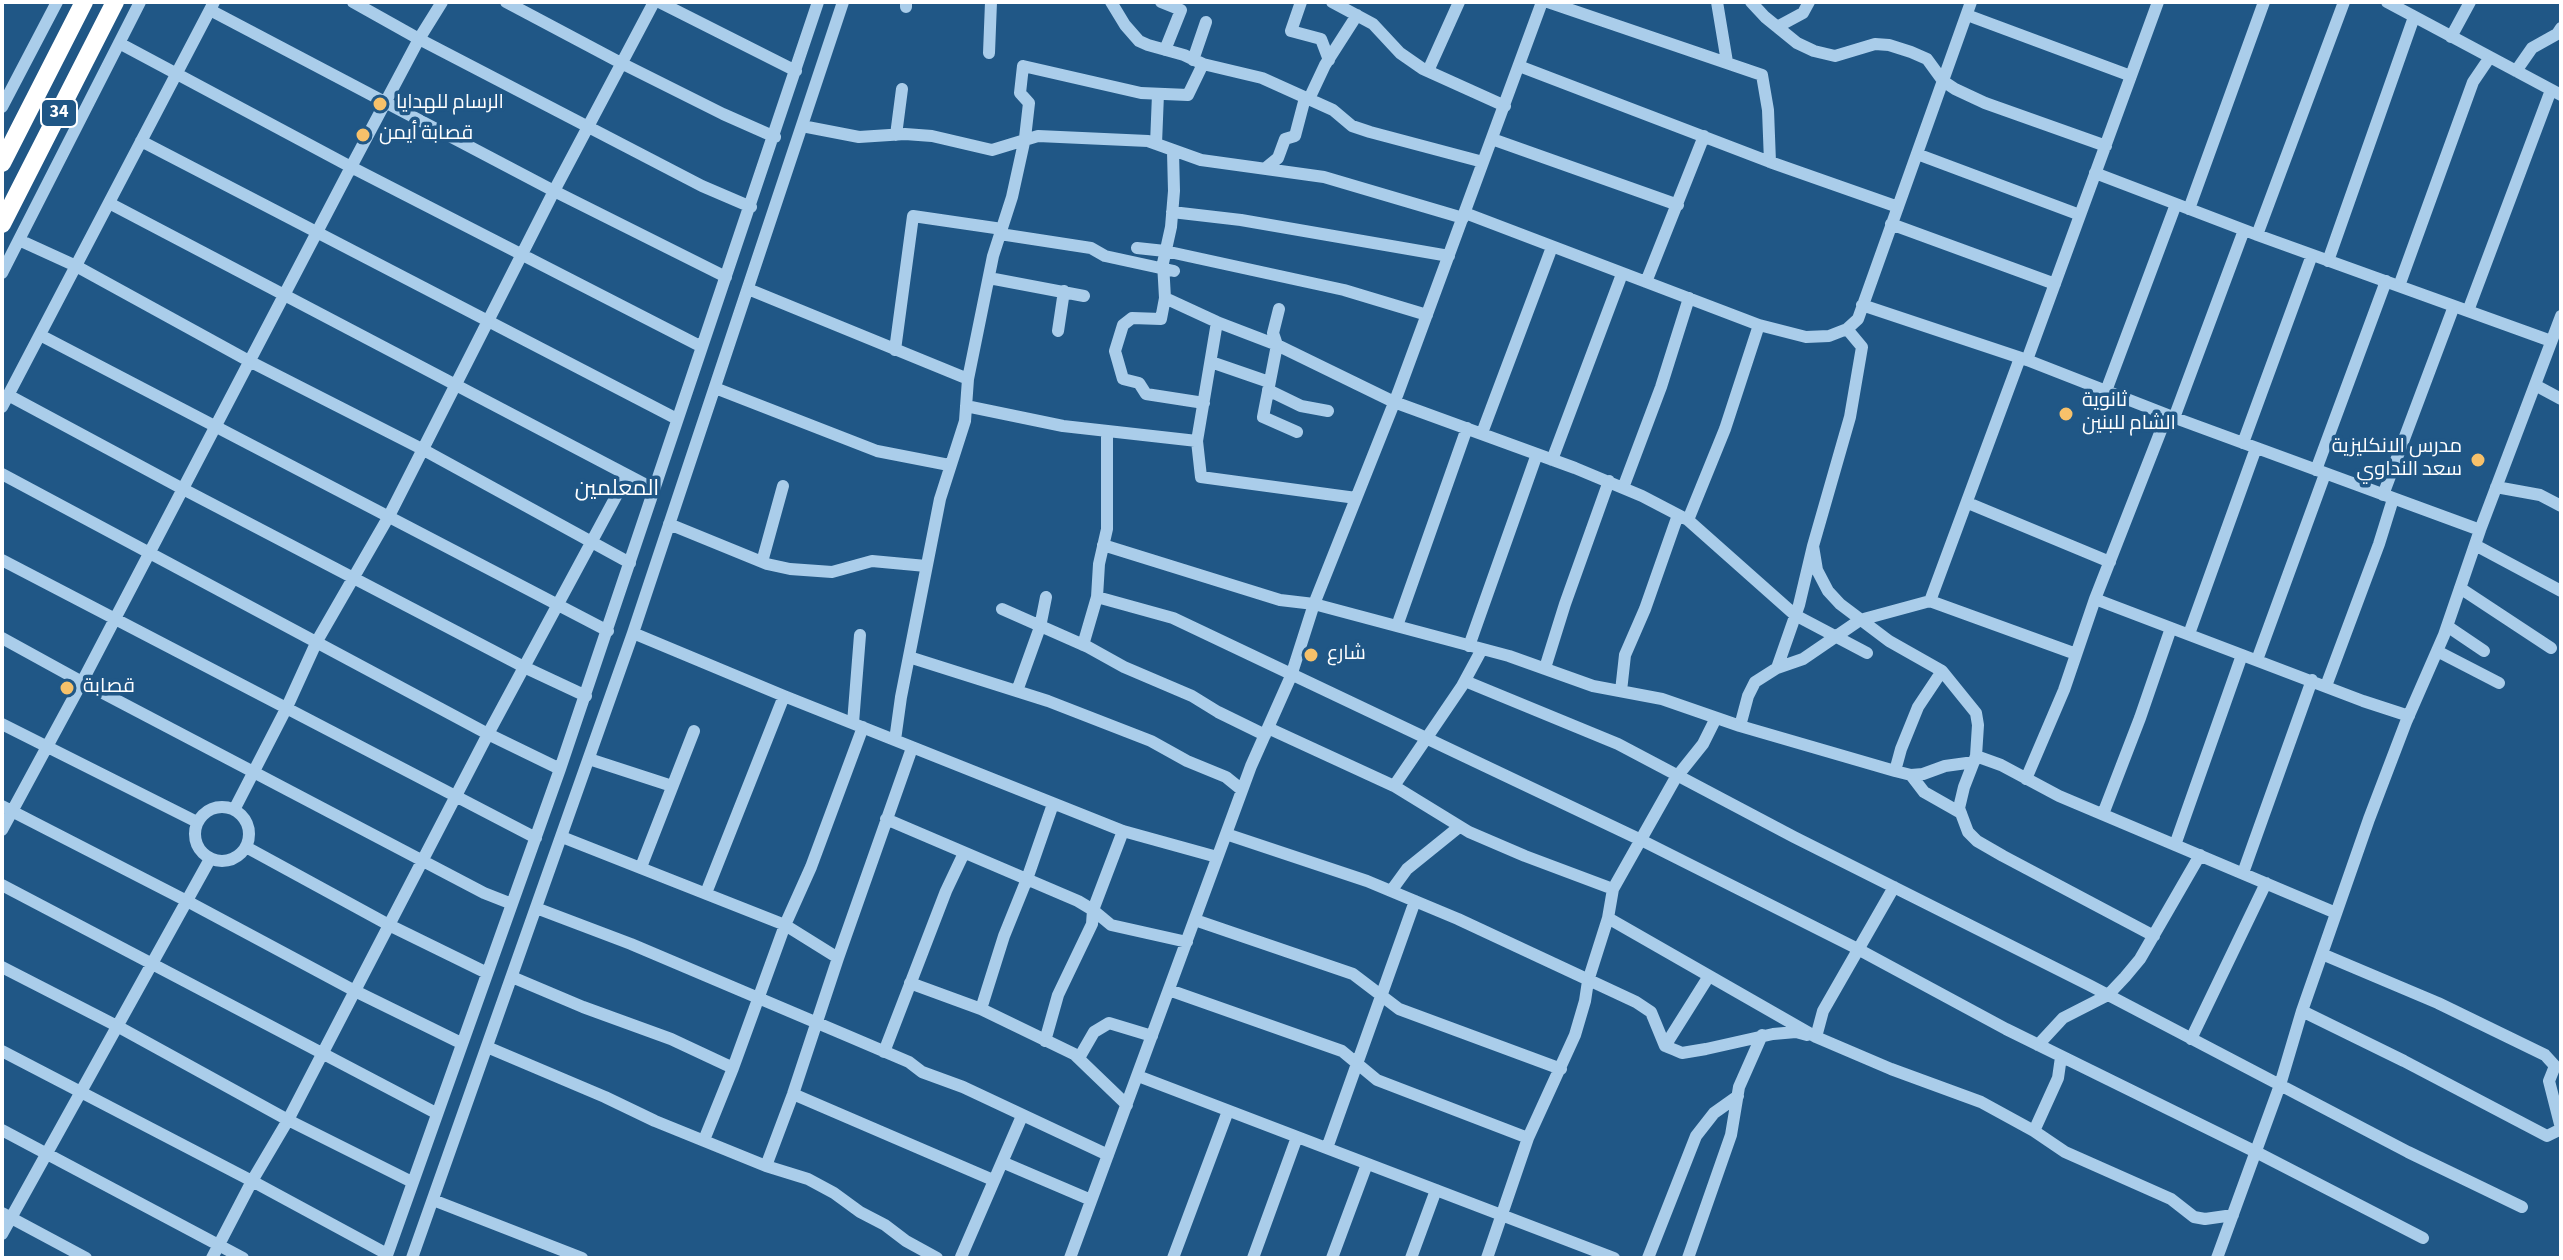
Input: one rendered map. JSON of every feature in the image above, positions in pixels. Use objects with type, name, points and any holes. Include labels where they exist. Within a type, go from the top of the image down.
[{"type":"highway","name":"34","points":[[2,163],[84,2]]},
{"type":"highway","name":"34","points":[[2,224],[115,2]]},
{"type":"highway","points":[[21,126],[46,138]]},
{"type":"street","points":[[2,107],[57,2]]},
{"type":"street","points":[[2,273],[140,2]]},
{"type":"street","points":[[353,2],[702,186],[751,207]]},
{"type":"street","points":[[2,830],[7,808],[82,682],[351,167],[442,2]]},
{"type":"street","points":[[506,2],[621,63],[775,137]]},
{"type":"street","points":[[234,810],[317,641],[389,516],[554,191],[656,2],[796,71]]},
{"type":"street","points":[[2,1051],[252,1181],[386,1256],[586,696],[818,2]]},
{"type":"street","points":[[412,1258],[633,633],[843,2]]},
{"type":"street","points":[[989,53],[991,2]]},
{"type":"street","points":[[1111,2],[1139,41],[1198,62],[1262,78],[1333,110],[1352,126],[1483,162]]},
{"type":"street","points":[[1161,2],[1181,10],[1165,50]]},
{"type":"street","points":[[1301,2],[1291,31],[1321,39],[1329,60]]},
{"type":"street","points":[[1428,71],[1459,2]]},
{"type":"street","points":[[1070,1258],[1242,790],[1291,676],[1314,604],[1427,315],[1542,2]]},
{"type":"street","points":[[1548,2],[1762,75],[1768,110],[1770,162]]},
{"type":"street","points":[[1717,2],[1727,62]]},
{"type":"street","points":[[1751,2],[1797,43],[1814,51],[1835,56],[1875,44],[1911,52],[1927,59],[1943,81],[1985,103],[2106,146]]},
{"type":"street","points":[[1777,27],[1803,13],[1809,2]]},
{"type":"street","points":[[1930,601],[2055,284],[2158,2]]},
{"type":"street","points":[[2189,209],[2264,2]]},
{"type":"street","points":[[2026,779],[2064,690],[2110,562],[2251,232],[2344,2]]},
{"type":"street","points":[[2387,2],[2556,92],[2468,311]]},
{"type":"street","points":[[2451,37],[2470,2]]},
{"type":"street","points":[[1338,3],[1373,24],[1400,53],[1428,71],[1505,106]]},
{"type":"street","points":[[586,696],[5,401],[212,6],[554,191],[726,277]]},
{"type":"street","points":[[802,126],[859,137],[932,136],[992,150],[1038,136],[1148,141],[1201,160],[1305,173],[1464,216],[1759,325],[1806,337],[1829,336],[1847,329],[1858,319],[1969,8],[2131,76]]},
{"type":"street","points":[[1267,167],[1278,158],[1285,139],[1295,136],[1307,98],[1357,15]]},
{"type":"street","points":[[2328,261],[2414,17]]},
{"type":"street","points":[[895,740],[926,566],[949,465],[965,421],[968,379],[989,278],[1025,138],[1029,103],[1020,93],[1023,66],[1076,80],[1158,94],[1188,95],[1206,22]]},
{"type":"street","points":[[2516,71],[2532,48],[2557,34],[2561,28]]},
{"type":"street","points":[[119,43],[351,167],[702,347]]},
{"type":"street","points":[[2399,286],[2473,82],[2490,57]]},
{"type":"street","points":[[1519,66],[1770,162],[1898,207]]},
{"type":"street","points":[[896,135],[902,89]]},
{"type":"street","points":[[1156,144],[1158,94]]},
{"type":"street","points":[[1646,282],[1704,136]]},
{"type":"street","points":[[1492,139],[1678,205]]},
{"type":"street","points":[[141,141],[677,419]]},
{"type":"street","points":[[1173,152],[1172,212],[1165,251],[1168,270],[1161,319],[1132,318],[1123,325],[1115,351],[1123,379],[1139,383],[1146,394],[1204,403]]},
{"type":"street","points":[[1917,154],[2080,215]]},
{"type":"street","points":[[2095,173],[2551,341]]},
{"type":"street","points":[[762,174],[784,181]]},
{"type":"street","points":[[109,203],[654,489]]},
{"type":"street","points":[[2106,391],[2176,204]]},
{"type":"street","points":[[1172,212],[1241,220],[1449,256]]},
{"type":"street","points":[[895,350],[913,216],[1091,248],[1105,256],[1168,270]]},
{"type":"street","points":[[1891,224],[2055,284]]},
{"type":"street","points":[[19,240],[76,266],[630,563]]},
{"type":"street","points":[[1482,433],[1552,247]]},
{"type":"street","points":[[1137,248],[1165,251],[1344,290],[1427,315]]},
{"type":"street","points":[[2189,634],[2312,255]]},
{"type":"street","points":[[1552,460],[1622,274]]},
{"type":"street","points":[[989,278],[1084,296]]},
{"type":"street","points":[[2257,660],[2386,281]]},
{"type":"street","points":[[748,289],[968,379]]},
{"type":"street","points":[[1058,331],[1064,291]]},
{"type":"street","points":[[1165,298],[1277,345],[1394,402],[1609,481],[1683,517],[1795,615],[1867,653]]},
{"type":"street","points":[[1623,488],[1661,387],[1689,298]]},
{"type":"street","points":[[1862,305],[2023,359],[2480,530]]},
{"type":"street","points":[[2326,686],[2379,544],[2388,497],[2454,306]]},
{"type":"street","points":[[1279,309],[1273,333],[1277,345],[1263,417],[1297,432]]},
{"type":"street","points":[[2223,1256],[2233,1215],[2369,819],[2447,626],[2561,316]]},
{"type":"street","points":[[1217,322],[1197,441],[1201,477],[1356,498]]},
{"type":"street","points":[[1621,691],[1625,655],[1683,517],[1725,429],[1759,325]]},
{"type":"street","points":[[1777,668],[1795,615],[1850,417],[1862,347],[1847,329]]},
{"type":"street","points":[[40,335],[608,631]]},
{"type":"street","points":[[1211,362],[1268,386],[1301,406],[1328,411]]},
{"type":"street","points":[[2535,385],[2561,399]]},
{"type":"street","points":[[715,388],[877,451],[949,465]]},
{"type":"street","points":[[966,406],[1107,433],[1197,441]]},
{"type":"street","points":[[1397,626],[1467,428]]},
{"type":"street","points":[[1083,645],[1097,597],[1099,564],[1107,529],[1107,433]]},
{"type":"street","points":[[1469,646],[1537,454]]},
{"type":"street","points":[[2,474],[488,734],[560,769]]},
{"type":"street","points":[[212,1258],[288,1120],[488,734],[627,476]]},
{"type":"street","points":[[1545,668],[1609,481]]},
{"type":"street","points":[[762,562],[783,486]]},
{"type":"street","points":[[2496,487],[2540,495],[2561,506]]},
{"type":"street","points":[[1968,503],[2110,562]]},
{"type":"street","points":[[669,524],[762,562],[814,572],[832,572],[872,561],[926,566]]},
{"type":"street","points":[[1103,545],[1280,600],[1314,604],[1482,649],[1593,686],[1662,699],[1740,726],[1911,775],[1975,759],[2336,913]]},
{"type":"street","points":[[2475,545],[2561,591]]},
{"type":"street","points":[[1813,546],[1817,570],[1828,591],[1889,641],[1942,671],[1976,713],[1975,759],[1959,808],[1968,832],[1977,841],[2154,936]]},
{"type":"street","points":[[2,560],[536,838]]},
{"type":"street","points":[[2460,588],[2551,648]]},
{"type":"street","points":[[1017,691],[1040,627],[1046,597]]},
{"type":"street","points":[[1097,597],[1173,618],[1291,676],[1428,737],[1859,949],[2061,1057],[2423,1238]]},
{"type":"street","points":[[2095,599],[2409,716]]},
{"type":"street","points":[[1740,726],[1755,682],[1777,668],[1803,659],[1860,620],[1930,601],[2076,654]]},
{"type":"street","points":[[1002,609],[1192,696],[1218,712],[1394,786],[1459,827],[1613,889]]},
{"type":"street","points":[[2447,626],[2484,651]]},
{"type":"street","points":[[2103,814],[2171,628]]},
{"type":"street","points":[[633,633],[1123,831],[1217,857]]},
{"type":"street","points":[[704,1140],[785,925],[811,867],[858,725],[860,635]]},
{"type":"street","points":[[2,638],[484,893],[512,904]]},
{"type":"street","points":[[1394,786],[1465,681],[1482,649]]},
{"type":"street","points":[[2437,651],[2499,683]]},
{"type":"street","points":[[2175,845],[2242,655]]},
{"type":"street","points":[[909,657],[1017,691],[1151,741],[1187,761],[1226,777],[1242,790]]},
{"type":"street","points":[[1895,771],[1918,707],[1942,671]]},
{"type":"street","points":[[2243,873],[2312,680]]},
{"type":"street","points":[[1465,681],[1618,744],[2408,1152],[2522,1207]]},
{"type":"street","points":[[706,893],[784,696]]},
{"type":"street","points":[[1487,1258],[1528,1138],[1561,1069],[1582,1012],[1613,889],[1716,718]]},
{"type":"street","points":[[2,724],[197,822]]},
{"type":"street","points":[[641,867],[694,731]]},
{"type":"street","points":[[766,1166],[912,748]]},
{"type":"street","points":[[589,759],[672,786]]},
{"type":"street","points":[[1911,775],[1924,792],[1961,813]]},
{"type":"street","points":[[552,792],[575,800]]},
{"type":"street","points":[[981,1009],[1004,936],[1053,804]]},
{"type":"street","points":[[7,808],[355,991],[461,1043]]},
{"type":"street","points":[[209,810],[234,810],[249,830],[246,847],[231,860],[220,862],[210,859],[196,843],[197,822],[209,810]]},
{"type":"street","points":[[886,819],[1093,910],[1111,925],[1187,942]]},
{"type":"street","points":[[1391,891],[1407,869],[1459,827]]},
{"type":"street","points":[[1045,1041],[1058,995],[1092,924],[1093,910],[1123,831]]},
{"type":"street","points":[[1226,834],[1391,891],[1636,1002],[1651,1012],[1665,1046],[1682,1053],[1762,1035],[1796,1032],[1816,1037]]},
{"type":"street","points":[[562,837],[785,925],[838,958]]},
{"type":"street","points":[[246,847],[389,925],[487,973]]},
{"type":"street","points":[[884,1052],[946,891],[964,853]]},
{"type":"street","points":[[2038,1045],[2063,1018],[2108,995],[2140,959],[2200,855]]},
{"type":"street","points":[[2,1234],[6,1215],[81,1092],[210,859]]},
{"type":"street","points":[[2191,1039],[2266,883]]},
{"type":"street","points":[[2,885],[436,1113]]},
{"type":"street","points":[[1816,1037],[1823,1011],[1894,887]]},
{"type":"street","points":[[1327,1148],[1415,901]]},
{"type":"street","points":[[536,908],[758,997],[909,1062],[922,1072],[963,1087],[1108,1155]]},
{"type":"street","points":[[1608,918],[1816,1037],[1981,1102],[2065,1152],[2171,1199],[2194,1217],[2205,1219],[2233,1215]]},
{"type":"street","points":[[1195,920],[1353,974],[1399,1009],[1561,1069]]},
{"type":"street","points":[[2302,1011],[2547,1136],[2561,1129],[2549,1081],[2555,1066],[2545,1055],[2438,1003],[2322,954]]},
{"type":"street","points":[[2,967],[288,1120],[412,1182]]},
{"type":"street","points":[[1665,1046],[1709,976]]},
{"type":"street","points":[[512,977],[671,1039],[733,1068]]},
{"type":"street","points":[[910,983],[981,1009],[1079,1058],[1127,1105]]},
{"type":"street","points":[[1169,990],[1342,1051],[1377,1080],[1528,1138]]},
{"type":"street","points":[[1079,1058],[1094,1032],[1109,1023],[1152,1036]]},
{"type":"street","points":[[1688,1258],[1731,1135],[1739,1087],[1762,1035]]},
{"type":"street","points":[[487,1047],[766,1166],[808,1179],[937,1258]]},
{"type":"street","points":[[2034,1131],[2058,1078],[2061,1057]]},
{"type":"street","points":[[1138,1076],[1614,1258]]},
{"type":"street","points":[[793,1094],[993,1180]]},
{"type":"street","points":[[1648,1258],[1696,1136],[1714,1113],[1738,1096]]},
{"type":"street","points":[[1173,1258],[1228,1111]]},
{"type":"street","points":[[951,1258],[963,1258],[1022,1116]]},
{"type":"street","points":[[2,1130],[243,1258]]},
{"type":"street","points":[[1253,1258],[1297,1137]]},
{"type":"street","points":[[1002,1162],[1091,1200]]},
{"type":"street","points":[[1332,1258],[1367,1164]]},
{"type":"street","points":[[1411,1258],[1436,1190]]},
{"type":"street","points":[[433,1200],[579,1258]]},
{"type":"street","points":[[6,1215],[86,1258]]},
{"type":"place","name":"الرسام للهدايا","points":[[380,104]]},
{"type":"place","name":"قصابة أيمن","points":[[363,135]]},
{"type":"place","name":"ثانوية الشام للبنين","points":[[2066,414]]},
{"type":"place","name":"مدرس الانكليزية سعد النداوي","points":[[2478,460]]},
{"type":"place","name":"شارع","points":[[1311,655]]},
{"type":"place","name":"قصابة","points":[[67,688]]},
{"type":"district","name":"المعلمين","points":[[617,490]]}]
